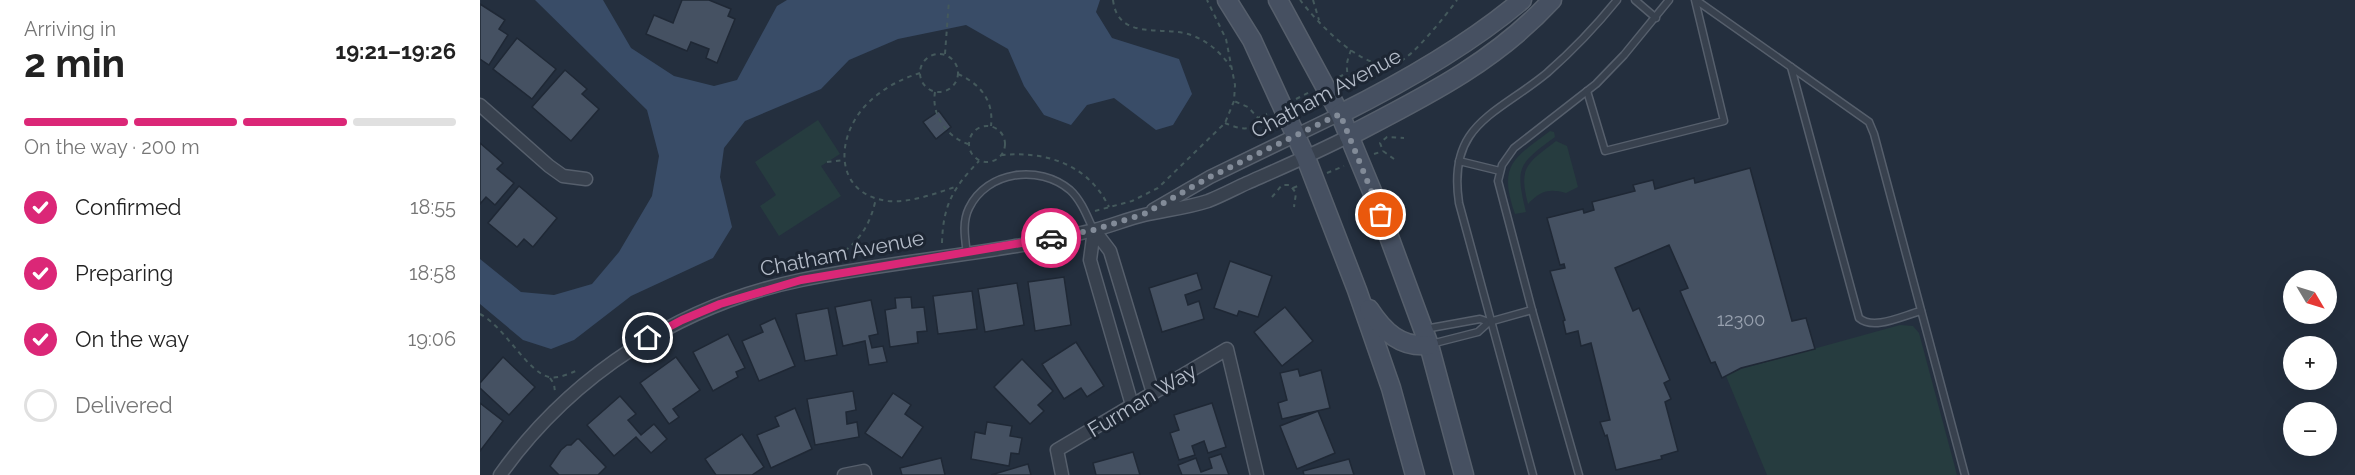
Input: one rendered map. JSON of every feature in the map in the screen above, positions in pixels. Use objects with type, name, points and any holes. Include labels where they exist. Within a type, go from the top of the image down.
[{"type":"main road","points":[[1227,0],[1252,40],[1306,158],[1357,290],[1391,388],[1415,475]]},
{"type":"main road","points":[[1278,0],[1340,114],[1359,160],[1426,337],[1464,475]]},
{"type":"main road","name":"Chatham Avenue","points":[[1340,114],[1454,49],[1488,27],[1522,0]]},
{"type":"main road","name":"Chatham Avenue","points":[[1349,136],[1414,104],[1463,74],[1504,44],[1552,0]]},
{"type":"main road","points":[[1357,290],[1379,323],[1393,337],[1408,345],[1426,337]]},
{"type":"street","points":[[480,105],[563,176],[586,178]]},
{"type":"street","name":"Chatham Avenue","points":[[1144,214],[1210,177],[1340,114]]},
{"type":"street","name":"Chatham Avenue","points":[[506,473],[552,413],[579,387],[617,358],[682,320],[740,297],[801,280],[967,254],[1094,230],[1144,214],[1183,208],[1210,200],[1306,158],[1349,136]]},
{"type":"street","points":[[1094,230],[1110,250],[1152,393]]},
{"type":"street","points":[[1094,230],[1090,260],[1132,405]]},
{"type":"street","name":"Furman Way","points":[[1062,475],[1057,450],[1227,349],[1257,475]]},
{"type":"street","points":[[844,475],[864,473]]},
{"type":"lane","points":[[1533,475],[1459,204],[1456,181],[1459,161],[1468,139],[1481,120],[1547,72],[1572,50],[1617,0]]},
{"type":"lane","points":[[1635,0],[1656,18]]},
{"type":"lane","points":[[1579,475],[1498,189],[1500,171],[1514,148],[1587,91],[1611,69],[1669,0]]},
{"type":"lane","points":[[1587,91],[1605,151],[1724,121],[1695,0]]},
{"type":"lane","points":[[1695,0],[1863,117],[1872,128],[1965,475]]},
{"type":"lane","points":[[1791,66],[1859,318],[1863,322],[1874,324],[1921,310]]},
{"type":"lane","points":[[1459,161],[1500,171]]},
{"type":"lane","points":[[967,254],[965,220],[969,208],[977,195],[990,183],[1009,175],[1039,176],[1058,182],[1070,190],[1086,213],[1094,230]]},
{"type":"lane","points":[[1426,337],[1478,332],[1491,322],[1532,310]]},
{"type":"lane","points":[[1426,337],[1443,325],[1480,319],[1491,322]]},
{"type":"path","points":[[945,55],[949,0]]},
{"type":"path","points":[[1113,0],[1114,9],[1127,24],[1149,32],[1178,31],[1203,40],[1214,47],[1232,68]]},
{"type":"path","points":[[1086,213],[1132,201],[1158,188],[1225,123],[1234,101],[1235,85],[1226,39],[1207,0]]},
{"type":"path","points":[[1300,0],[1340,43],[1373,61],[1388,64],[1397,63],[1403,59],[1433,29],[1457,0]]},
{"type":"path","points":[[1313,0],[1320,23]]},
{"type":"path","points":[[1351,50],[1347,73],[1351,79],[1360,81],[1368,72],[1373,61]]},
{"type":"path","points":[[939,54],[955,62],[958,74],[957,80],[948,90],[935,92],[924,85],[920,73],[928,57],[939,54]]},
{"type":"path","points":[[920,73],[891,85],[866,105],[849,130],[844,160],[850,179],[856,187],[876,198],[905,201],[955,187]]},
{"type":"path","points":[[1225,123],[1237,128],[1250,128],[1254,126],[1258,118],[1347,73]]},
{"type":"path","points":[[958,74],[982,90],[990,105],[991,126]]},
{"type":"path","points":[[935,92],[935,109],[947,131],[968,144]]},
{"type":"path","points":[[1234,101],[1248,107],[1258,118]]},
{"type":"path","points":[[1001,155],[1005,144],[1001,132],[985,125],[974,130],[968,144],[970,153],[979,161],[992,161],[1001,155],[1026,153],[1056,159],[1084,174],[1109,207]]},
{"type":"path","points":[[1395,159],[1383,151],[1380,143],[1383,139],[1393,136],[1404,138]]},
{"type":"path","points":[[1293,188],[1383,151]]},
{"type":"path","points":[[827,162],[844,160]]},
{"type":"path","points":[[942,243],[943,217],[955,187],[979,161]]},
{"type":"path","points":[[1272,197],[1282,185],[1290,185],[1296,193],[1294,207]]},
{"type":"path","points":[[829,261],[855,243],[868,226],[876,198]]},
{"type":"path","points":[[855,243],[860,256]]},
{"type":"path","points":[[480,314],[497,326],[539,372],[558,378],[576,371]]},
{"type":"path","points":[[549,377],[554,384],[555,392]]},
{"type":"green space","points":[[818,120],[840,154],[821,166],[841,196],[779,236],[760,206],[776,195],[755,162]]},
{"type":"green space","points":[[1550,131],[1554,132],[1555,137],[1533,154],[1522,168],[1521,185],[1526,212],[1515,214],[1508,184],[1512,165],[1518,157]]},
{"type":"green space","points":[[1556,141],[1567,146],[1578,187],[1566,193],[1545,192],[1528,204],[1524,181],[1528,166]]},
{"type":"green space","points":[[1900,325],[1913,326],[1919,333],[1957,475],[1767,475],[1726,376],[1741,369]]},
{"type":"water","points":[[535,0],[603,0],[631,48],[674,76],[714,86],[737,80],[777,6],[787,0],[1100,0],[1096,12],[1112,38],[1179,59],[1192,94],[1173,125],[1156,130],[1114,98],[1087,105],[1071,125],[1044,115],[1024,86],[1008,49],[966,25],[898,39],[849,60],[821,89],[745,121],[724,148],[720,177],[732,227],[713,258],[631,296],[574,340],[551,349],[523,340],[480,304],[480,259],[521,292],[554,295],[592,284],[619,252],[652,196],[659,156],[647,110]]},
{"type":"building","points":[[682,0],[709,0],[731,9],[728,16],[735,19],[717,63],[706,58],[709,49],[691,42],[687,51],[646,34],[654,15],[673,23]]},
{"type":"building","points":[[480,4],[505,20],[499,29],[508,35],[489,65],[480,59]]},
{"type":"building","points":[[517,38],[556,69],[532,99],[493,69]]},
{"type":"building","points":[[565,70],[587,89],[582,94],[599,109],[571,141],[532,107]]},
{"type":"building","points":[[939,111],[951,127],[936,139],[923,122]]},
{"type":"building","points":[[480,143],[503,163],[497,169],[514,183],[495,205],[486,197],[480,204]]},
{"type":"building","points":[[1750,168],[1792,321],[1806,318],[1815,349],[1741,368],[1722,378],[1715,362],[1711,363],[1680,291],[1688,288],[1669,245],[1615,268],[1633,311],[1639,308],[1670,380],[1664,383],[1671,399],[1665,402],[1678,451],[1661,456],[1662,459],[1616,470],[1607,435],[1605,436],[1600,422],[1610,420],[1591,343],[1581,346],[1578,331],[1566,334],[1563,321],[1565,320],[1550,271],[1565,268],[1564,264],[1560,265],[1547,218],[1583,209],[1584,213],[1594,210],[1592,202],[1635,191],[1633,185],[1653,180],[1655,189],[1694,178],[1695,183]]},
{"type":"building","points":[[519,186],[557,218],[533,247],[524,239],[517,247],[488,223]]},
{"type":"building","points":[[1230,261],[1272,276],[1258,317],[1239,311],[1237,316],[1214,308]]},
{"type":"building","points":[[1197,273],[1202,289],[1185,295],[1188,305],[1199,301],[1204,319],[1162,332],[1149,288]]},
{"type":"building","points":[[1064,277],[1071,325],[1035,331],[1028,282]]},
{"type":"building","points":[[1017,283],[1024,325],[985,332],[978,289]]},
{"type":"building","points":[[972,291],[977,329],[938,334],[933,296]]},
{"type":"building","points":[[911,297],[912,308],[924,307],[927,331],[917,332],[918,343],[890,347],[885,310],[896,308],[895,298]]},
{"type":"building","points":[[871,300],[878,334],[869,336],[872,348],[883,346],[887,362],[869,365],[865,341],[843,346],[835,307]]},
{"type":"building","points":[[1285,307],[1313,341],[1282,366],[1254,332]]},
{"type":"building","points":[[828,308],[837,355],[805,361],[796,314]]},
{"type":"building","points":[[775,318],[795,366],[759,381],[742,341],[763,332],[760,325]]},
{"type":"building","points":[[728,334],[745,368],[736,372],[738,377],[713,391],[693,352]]},
{"type":"building","points":[[1076,342],[1104,386],[1087,397],[1081,388],[1064,399],[1042,364]]},
{"type":"building","points":[[503,357],[535,387],[509,415],[480,388],[480,383]]},
{"type":"building","points":[[676,357],[700,390],[673,409],[679,417],[669,424],[640,383]]},
{"type":"building","points":[[1022,359],[1053,391],[1038,405],[1044,411],[1030,424],[994,387]]},
{"type":"building","points":[[1298,369],[1300,376],[1321,370],[1330,408],[1282,419],[1278,403],[1287,400],[1280,373]]},
{"type":"building","points":[[853,391],[856,410],[846,412],[847,424],[857,422],[859,437],[815,445],[807,399]]},
{"type":"building","points":[[893,393],[911,405],[905,414],[923,427],[902,458],[865,433]]},
{"type":"building","points":[[620,396],[636,414],[628,420],[641,435],[654,424],[667,439],[651,453],[636,437],[614,456],[587,425]]},
{"type":"building","points":[[480,403],[503,421],[480,451]]},
{"type":"building","points":[[1212,403],[1226,447],[1208,453],[1204,441],[1192,446],[1195,455],[1179,460],[1170,433],[1179,430],[1174,415]]},
{"type":"building","points":[[795,408],[812,449],[771,468],[757,435],[779,426],[775,417]]},
{"type":"building","points":[[1318,411],[1335,453],[1297,469],[1280,426]]},
{"type":"building","points":[[987,422],[1012,426],[1010,436],[1022,438],[1019,454],[1011,453],[1009,466],[971,459],[975,432],[985,434]]},
{"type":"building","points":[[742,434],[764,467],[752,475],[716,475],[705,459]]},
{"type":"building","points":[[577,439],[606,467],[598,475],[559,475],[550,466],[561,450]]},
{"type":"building","points":[[1133,452],[1140,475],[1096,475],[1093,463]]},
{"type":"building","points":[[1221,454],[1229,475],[1182,475],[1178,465],[1196,458],[1201,472],[1212,468],[1209,458]]},
{"type":"building","points":[[941,458],[945,475],[902,475],[900,468]]},
{"type":"building","points":[[1349,459],[1354,475],[1304,475],[1303,471]]},
{"type":"building","points":[[1028,464],[1031,475],[991,475]]},
{"type":"way so far","points":[[1051,238],[1094,230],[1144,214],[1210,177],[1340,114],[1381,215]]},
{"type":"route","points":[[648,338],[720,304],[801,280],[1051,238]]}]
